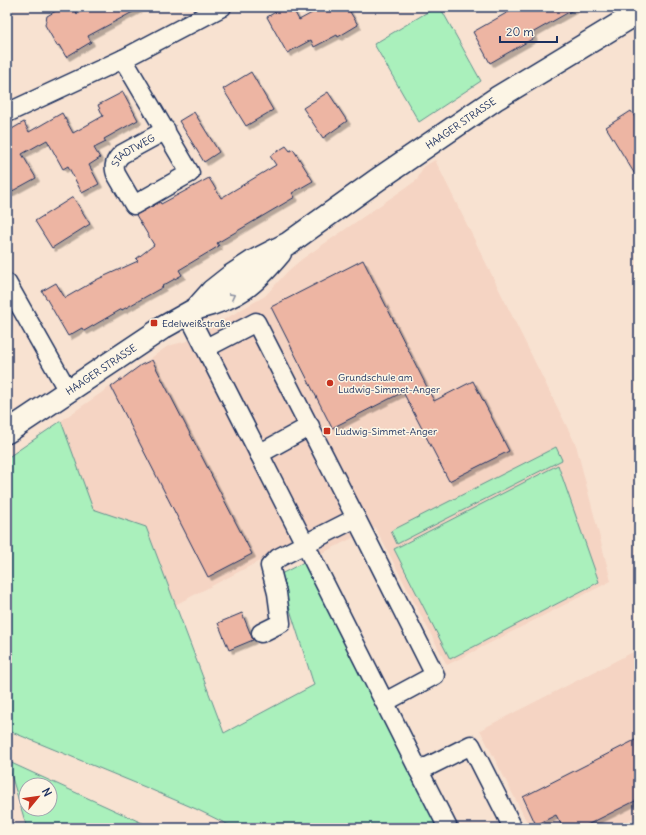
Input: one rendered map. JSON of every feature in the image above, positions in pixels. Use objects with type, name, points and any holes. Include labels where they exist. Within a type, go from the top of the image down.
[{"type":"street","points":[[7,113],[123,59],[222,7]]},
{"type":"street","name":"HAAGER STRASSE","points":[[7,432],[164,327],[192,311],[212,291],[231,276],[254,261],[289,243],[377,180],[497,98],[639,12]]},
{"type":"street","name":"STADTWEG","points":[[123,59],[166,130]]},
{"type":"street","points":[[7,283],[68,391]]},
{"type":"street","points":[[192,311],[206,348],[448,828]]},
{"type":"street","points":[[206,348],[256,322],[436,675],[385,702]]},
{"type":"street","points":[[259,454],[310,426]]},
{"type":"street","points":[[261,633],[282,623],[277,593],[270,566],[278,558],[356,518]]},
{"type":"street","points":[[419,771],[471,745],[513,828]]},
{"type":"shaded area","name":"Grundschule am Ludwig-Simmet-Anger","points":[[435,160],[576,445],[611,581],[447,665],[375,527],[306,561],[296,542],[123,632],[61,421],[168,346],[187,341],[265,296],[288,271],[302,259],[417,180],[423,167]]},
{"type":"shaded area","points":[[639,649],[639,815],[615,828],[530,828],[480,730]]},
{"type":"green space","points":[[436,7],[440,7],[481,81],[419,122],[374,44]]},
{"type":"green space","points":[[61,421],[93,509],[146,527],[224,733],[314,685],[279,575],[306,561],[439,828],[235,828],[145,787],[7,730],[7,458]]},
{"type":"green space","points":[[556,447],[562,460],[397,544],[391,531]]},
{"type":"green space","points":[[558,465],[599,582],[450,659],[394,549]]},
{"type":"green space","points":[[7,761],[42,777],[18,777],[18,798]]},
{"type":"green space","points":[[58,784],[153,828],[27,828],[24,817],[58,817]]},
{"type":"building","points":[[63,7],[74,7],[77,14],[90,7],[142,7],[88,36],[91,42],[66,57],[59,45],[57,46],[45,25],[47,16]]},
{"type":"building","points":[[284,7],[292,7],[299,20],[323,7],[347,7],[358,25],[338,37],[337,35],[314,47],[311,40],[287,53],[267,17]]},
{"type":"building","points":[[517,7],[578,7],[532,33],[534,38],[490,63],[473,32]]},
{"type":"building","points":[[251,72],[273,110],[246,126],[223,89]]},
{"type":"building","points":[[123,92],[138,120],[104,139],[106,142],[94,148],[100,158],[89,165],[99,184],[82,193],[68,166],[63,169],[47,140],[22,154],[36,178],[7,194],[7,125],[10,130],[24,122],[29,132],[62,113],[73,133],[103,116],[98,105]]},
{"type":"building","points":[[328,92],[347,121],[323,138],[303,108]]},
{"type":"building","points":[[631,111],[639,123],[639,181],[606,127]]},
{"type":"building","points":[[194,112],[219,152],[204,162],[179,121]]},
{"type":"building","points":[[286,146],[290,151],[293,149],[313,181],[292,193],[295,197],[217,243],[219,246],[179,270],[182,275],[162,286],[163,287],[84,331],[82,328],[68,336],[42,291],[56,283],[65,298],[98,279],[138,261],[136,259],[154,245],[136,215],[160,202],[161,204],[209,178],[221,198],[276,165],[270,156]]},
{"type":"building","points":[[73,197],[90,224],[52,248],[35,221]]},
{"type":"building","points":[[363,260],[434,401],[473,381],[509,451],[449,481],[403,392],[332,428],[271,307]]},
{"type":"building","points":[[152,360],[252,554],[208,577],[111,387],[141,365]]},
{"type":"building","points":[[242,613],[253,640],[229,650],[218,623]]},
{"type":"building","points":[[639,738],[639,799],[581,828],[563,828],[556,815],[536,825],[523,797]]},
{"type":"place","name":"Edelweißstraße","points":[[154,323]]},
{"type":"place","name":"Grundschule am Ludwig-Simmet-Anger","points":[[330,383]]},
{"type":"place","name":"Ludwig-Simmet-Anger","points":[[327,431]]}]
